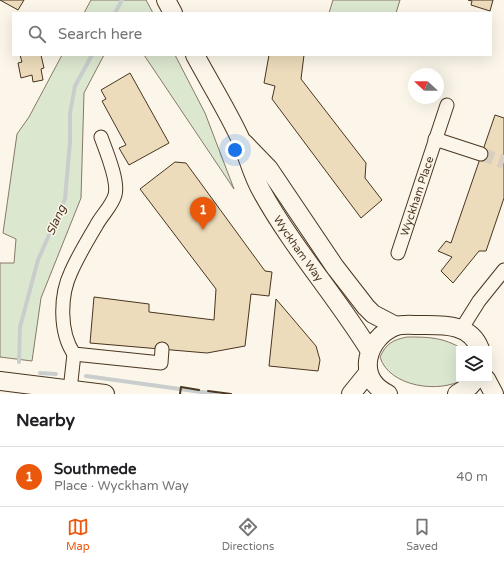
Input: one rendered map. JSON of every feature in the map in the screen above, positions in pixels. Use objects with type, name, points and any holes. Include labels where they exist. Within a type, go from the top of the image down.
[{"type":"main road","points":[[166,0],[172,12]]},
{"type":"main road","name":"Wyckham Way","points":[[196,56],[241,140],[250,167],[261,191],[286,232],[345,312],[370,351]]},
{"type":"main road","name":"Wyckham Way","points":[[241,140],[269,169],[335,267],[366,307],[373,314],[396,326]]},
{"type":"main road","points":[[388,394],[379,389],[372,382],[367,366],[370,351],[382,335],[396,326],[444,325],[462,328],[474,337],[478,346]]},
{"type":"main road","points":[[351,394],[368,373]]},
{"type":"main road","points":[[457,394],[470,386],[473,382]]},
{"type":"main road","points":[[488,382],[494,394]]},
{"type":"main road","points":[[12,383],[105,394]]},
{"type":"street","name":"Wyckham Place","points":[[398,253],[447,105]]},
{"type":"street","points":[[70,390],[74,354],[67,345],[64,332],[64,301],[70,272],[96,226],[115,197],[117,187],[101,137]]},
{"type":"street","points":[[435,139],[481,154]]},
{"type":"street","points":[[462,328],[479,301],[504,270]]},
{"type":"street","points":[[74,354],[161,363],[162,349]]},
{"type":"green space","points":[[91,0],[146,0],[152,12],[85,12]]},
{"type":"green space","points":[[333,0],[400,0],[396,12],[329,12]]},
{"type":"green space","points":[[61,56],[103,56],[84,93],[81,198],[41,298],[32,361],[0,357],[0,263],[14,263],[16,239],[3,233],[17,134],[29,117]]},
{"type":"green space","points":[[145,56],[176,56],[205,113],[234,189]]},
{"type":"green space","points":[[407,337],[428,338],[442,340],[457,346],[456,382],[458,382],[454,384],[429,387],[404,381],[394,375],[385,367],[380,357],[390,343]]},
{"type":"building","points":[[0,0],[24,0],[18,10]]},
{"type":"building","points":[[468,0],[493,0],[490,11],[471,5],[472,1]]},
{"type":"building","points":[[20,56],[41,56],[44,68],[41,69],[43,80],[33,82],[32,75],[21,78],[18,63],[22,62]]},
{"type":"building","points":[[269,56],[304,56],[301,79],[366,163],[365,178],[382,200],[361,218],[272,99],[275,86],[264,83]]},
{"type":"building","points":[[130,73],[169,143],[129,165],[119,148],[126,145],[102,101],[106,99],[101,90]]},
{"type":"building","points":[[495,115],[504,118],[504,198],[486,251],[479,251],[453,283],[441,271],[452,257],[438,251],[446,241],[451,243]]},
{"type":"building","points":[[175,162],[186,163],[265,271],[272,272],[269,296],[251,294],[245,346],[207,353],[90,343],[94,297],[149,304],[149,312],[214,320],[216,289],[140,189]]},
{"type":"building","points":[[276,299],[316,346],[320,360],[318,371],[269,366]]},
{"type":"waterway","name":"Slang","points":[[116,12],[122,0]]},
{"type":"waterway","name":"Slang","points":[[19,362],[20,327],[38,260],[65,199],[70,142],[70,113],[75,86],[91,56]]},
{"type":"waterway","name":"Slang","points":[[40,373],[56,374]]},
{"type":"waterway","name":"Slang","points":[[86,376],[216,394]]},
{"type":"tunnel","points":[[481,154],[504,162]]},
{"type":"wall","points":[[180,394],[181,387],[199,390]]},
{"type":"wall","points":[[208,391],[231,394]]},
{"type":"place","name":"Southmede","points":[[203,230]]}]
